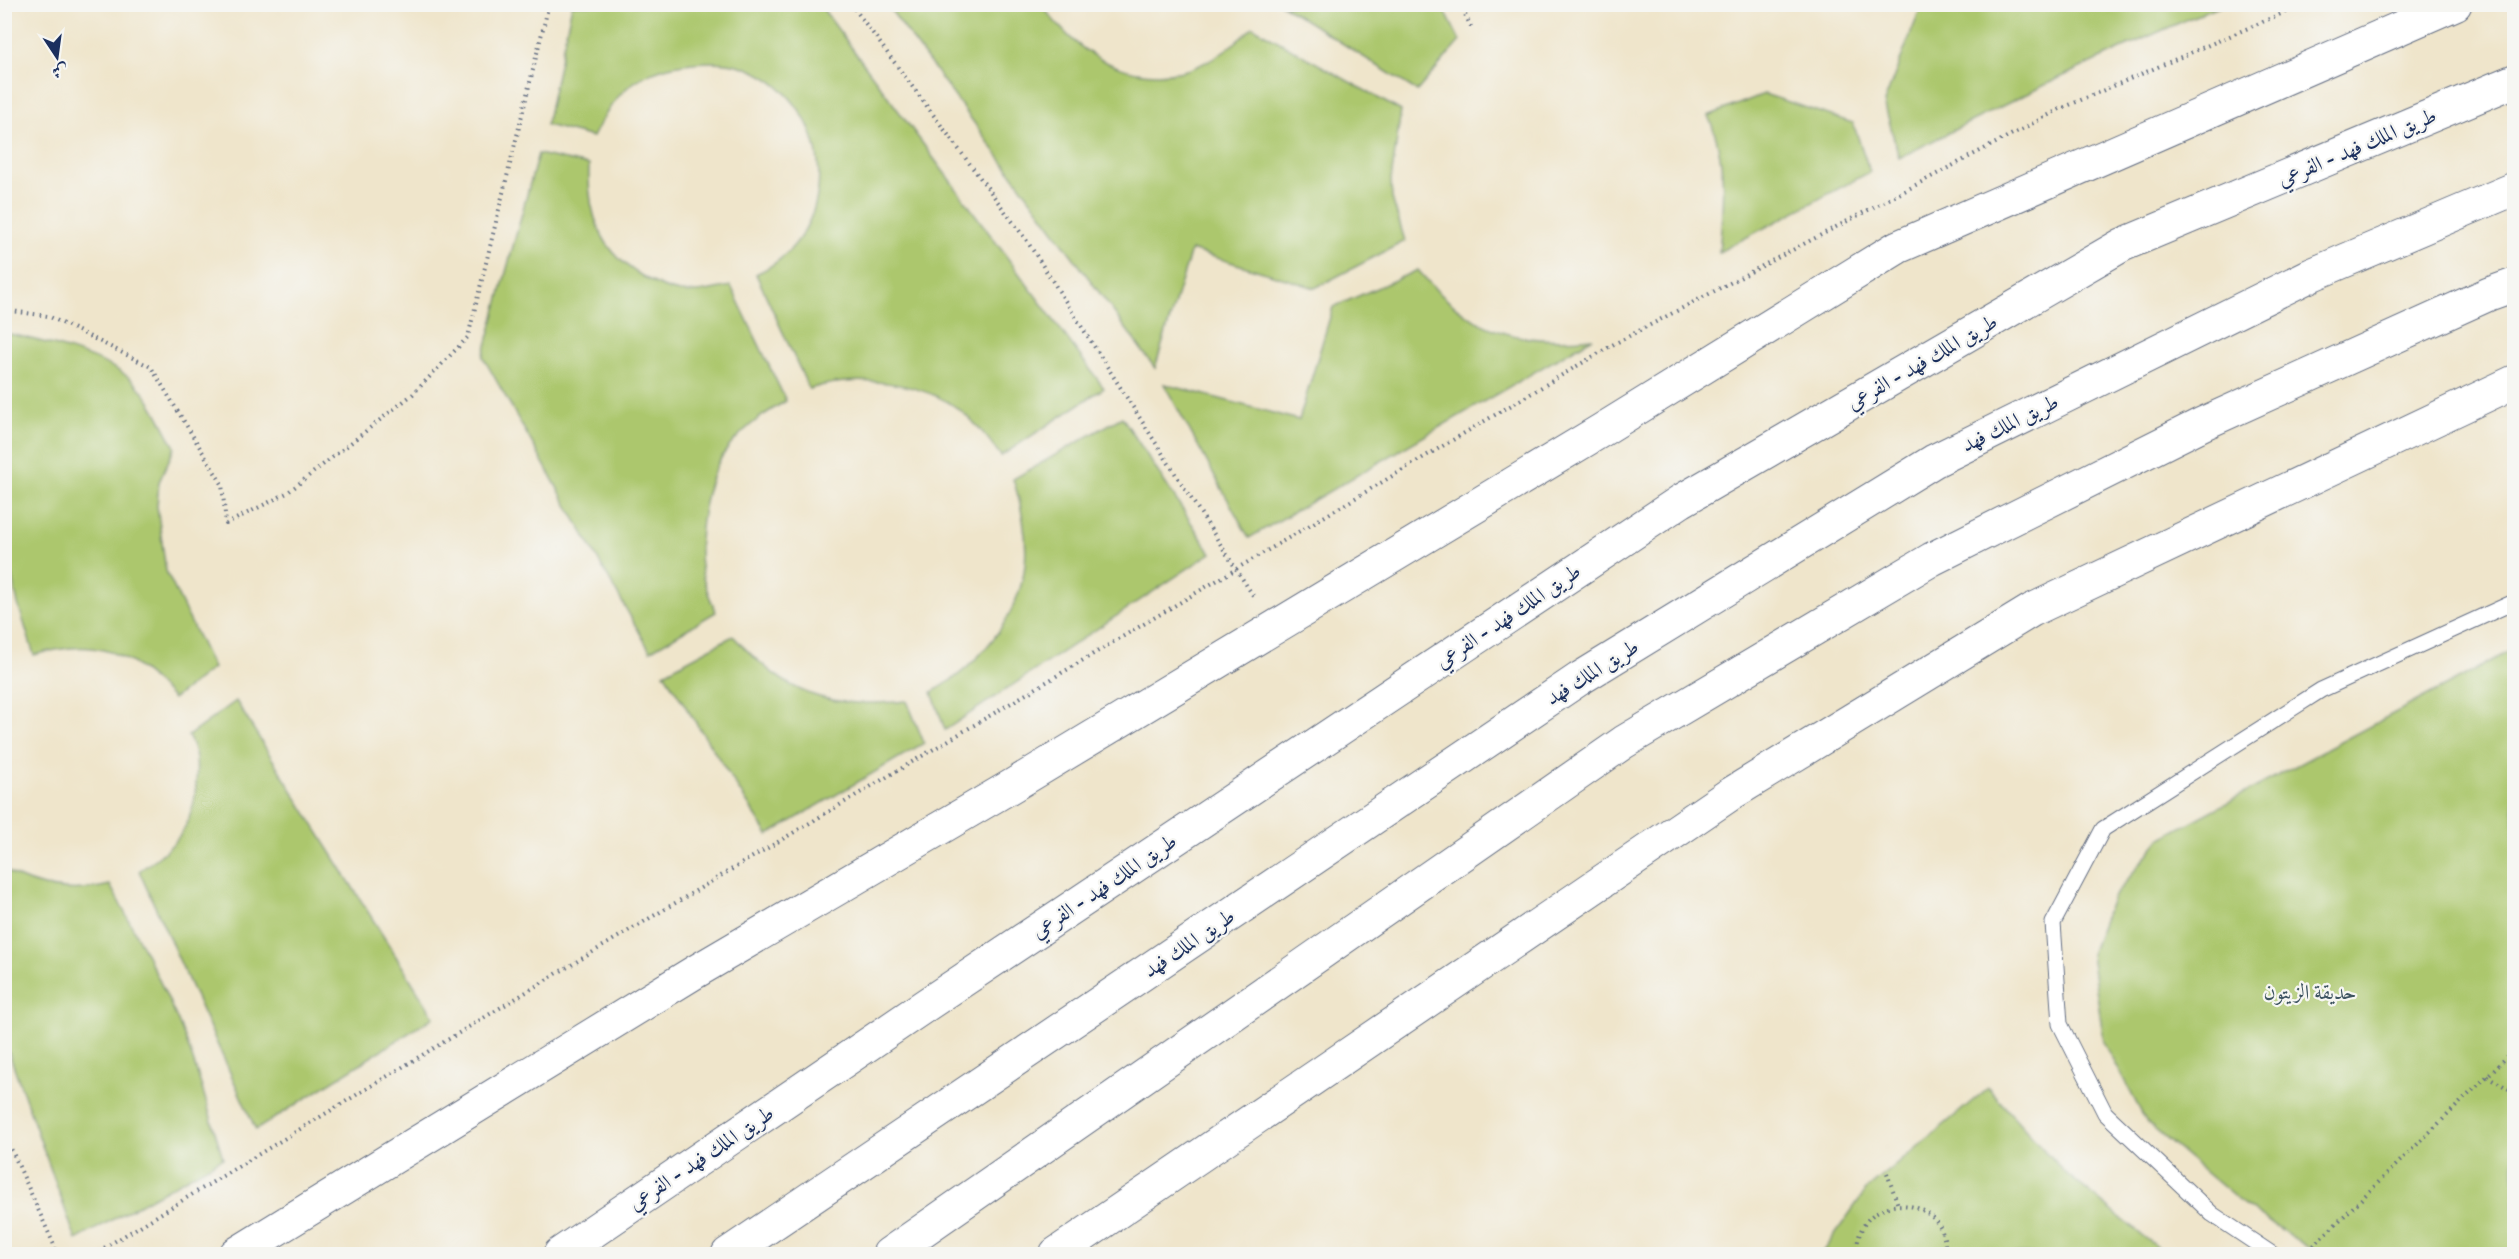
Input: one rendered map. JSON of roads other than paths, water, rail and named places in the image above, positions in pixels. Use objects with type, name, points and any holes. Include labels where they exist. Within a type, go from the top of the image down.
[{"type":"main road","points":[[236,1254],[695,972],[1020,781],[1602,430],[1898,248],[2454,4]]},
{"type":"main road","name":"طريق الملك فهد - الفرعي","points":[[560,1254],[936,999],[1681,501],[2122,245],[2514,81]]},
{"type":"main road","name":"طريق الملك فهد","points":[[728,1254],[1579,679],[1934,461],[2311,275],[2514,189]]},
{"type":"main road","points":[[889,1254],[1634,736],[1932,559],[2202,424],[2514,285]]},
{"type":"main road","points":[[1056,1254],[1729,795],[2032,610],[2514,382]]},
{"type":"lane","points":[[2272,1254],[2212,1214],[2105,1113],[2060,1024],[2053,923],[2103,829],[2320,690],[2514,602]]},
{"type":"park label","name":"حديقة الزيتون","points":[[2310,992]]}]
